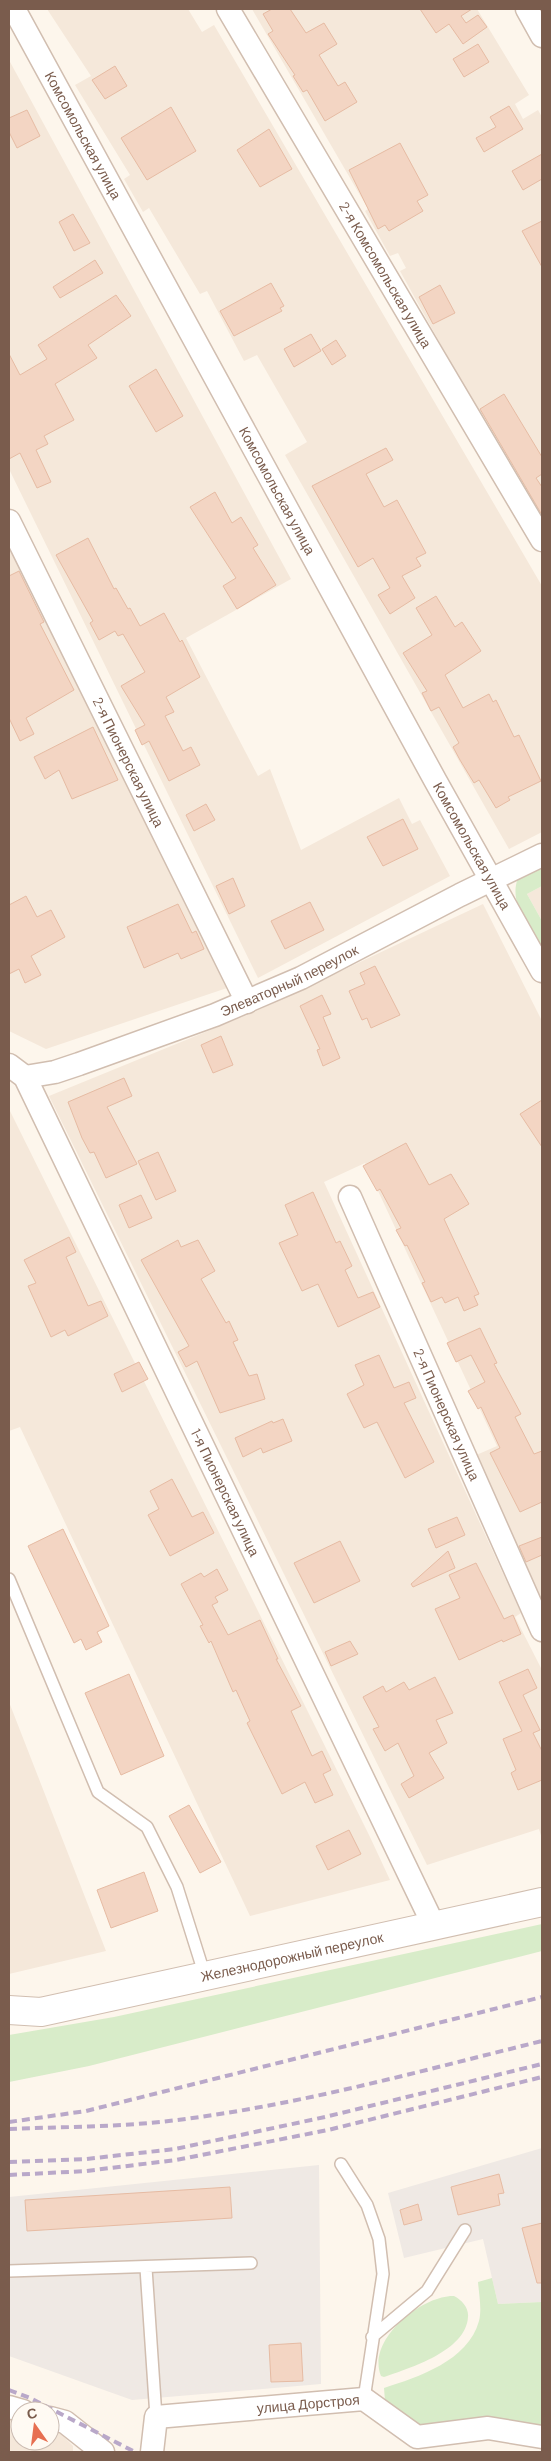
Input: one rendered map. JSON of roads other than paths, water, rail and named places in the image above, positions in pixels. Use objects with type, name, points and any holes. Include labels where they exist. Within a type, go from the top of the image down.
[{"type":"street","name":"Комсомольская улица","points":[[14,9],[542,971]]},
{"type":"street","name":"2-я Комсомольская улица","points":[[228,9],[542,540]]},
{"type":"street","points":[[528,9],[542,36]]},
{"type":"street","name":"2-я Пионерская улица","points":[[9,521],[247,1002]]},
{"type":"street","name":"Элеваторный переулок","points":[[17,1071],[54,1072],[247,1002],[301,978],[542,855]]},
{"type":"street","name":"1-я Пионерская улица","points":[[17,1071],[434,1926]]},
{"type":"street","name":"2-я Пионерская улица","points":[[350,1197],[542,1630]]},
{"type":"street","name":"Железнодорожный переулок","points":[[9,2010],[41,2012],[205,1978],[542,1902]]},
{"type":"street","points":[[9,2017],[41,2012]]},
{"type":"street","name":"улица Дорстроя","points":[[156,2417],[364,2399],[417,2437],[488,2428],[542,2437]]},
{"type":"street","points":[[152,2452],[156,2417]]},
{"type":"street","points":[[60,2421],[65,2422],[102,2452]]},
{"type":"lane","points":[[9,1579],[98,1792],[147,1827],[172,1878],[205,1978]]},
{"type":"lane","points":[[341,2164],[367,2206],[379,2239],[384,2274],[372,2337],[364,2399]]},
{"type":"lane","points":[[372,2337],[427,2291],[465,2230]]},
{"type":"lane","points":[[9,2272],[251,2263]]},
{"type":"lane","points":[[146,2268],[156,2417]]},
{"type":"railway","points":[[9,2122],[86,2111],[542,1997]]},
{"type":"railway","points":[[9,2129],[122,2125],[208,2116],[352,2088],[542,2041]]},
{"type":"railway","points":[[9,2162],[86,2159],[175,2149],[325,2117],[542,2064]]},
{"type":"railway","points":[[9,2175],[86,2171],[176,2160],[328,2130],[542,2077]]},
{"type":"railway","points":[[9,2390],[30,2398],[135,2452]]}]
